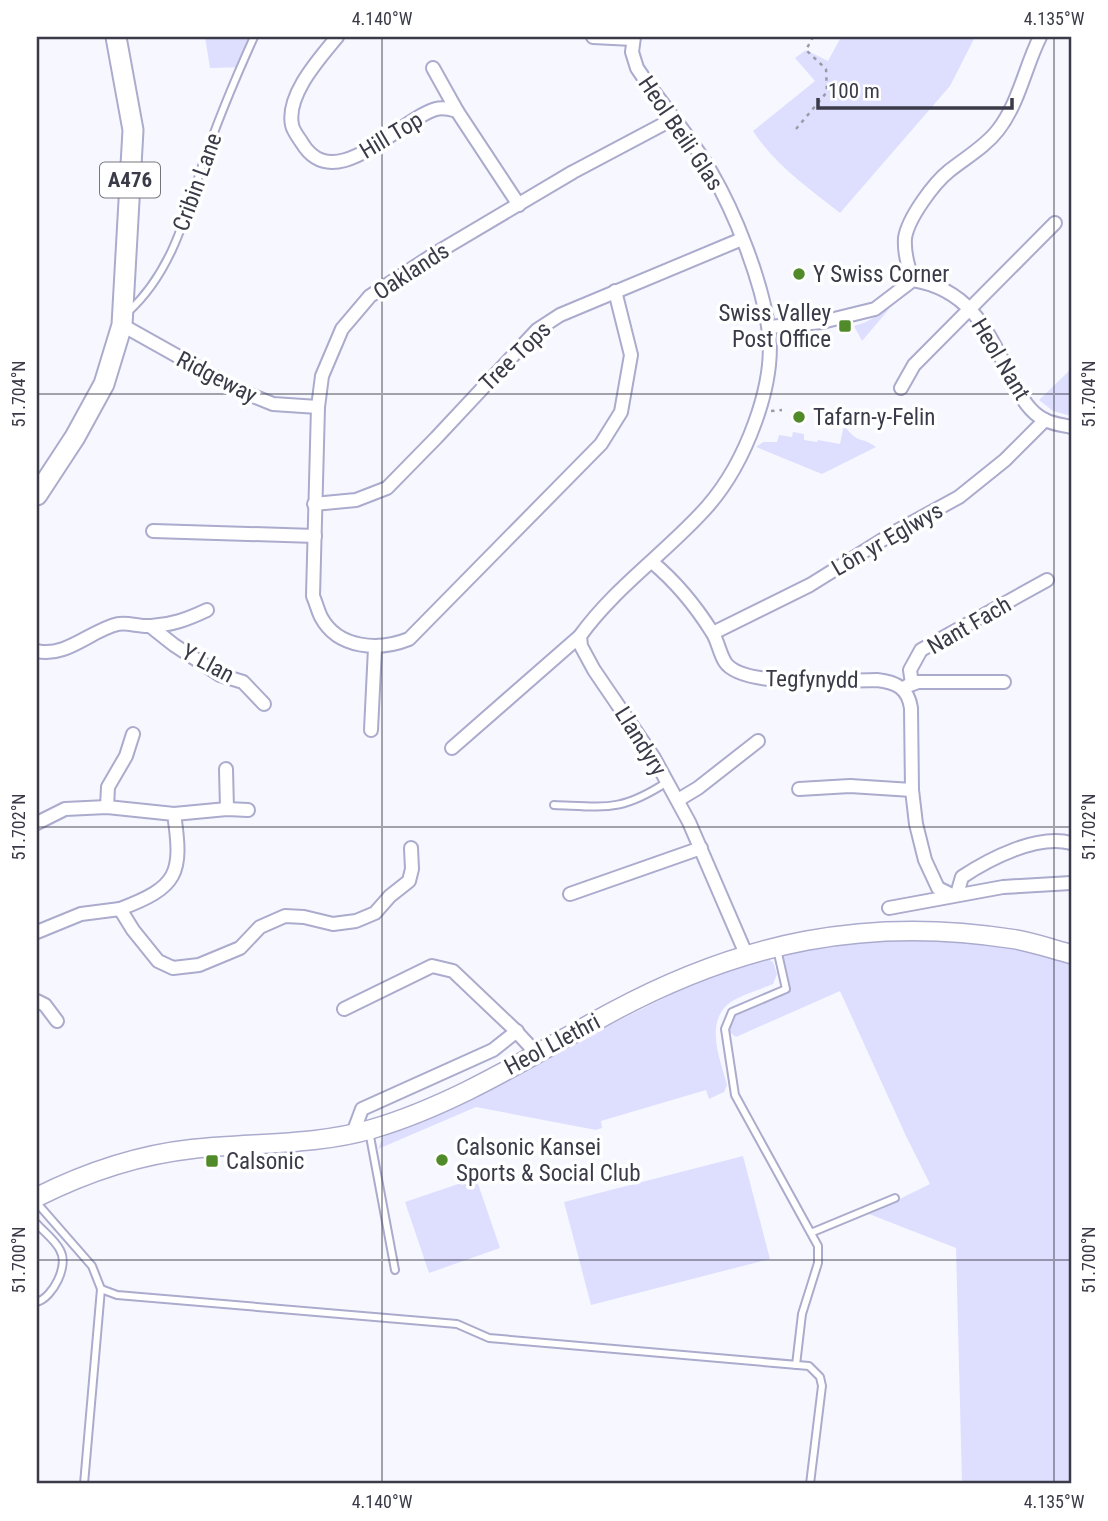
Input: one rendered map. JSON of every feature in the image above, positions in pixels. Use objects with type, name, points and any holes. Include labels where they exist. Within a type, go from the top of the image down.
[{"type":"main road","name":"A476","points":[[37,495],[75,436],[104,383],[123,321],[133,130],[116,37]]},
{"type":"main road","name":"Heol Llethri","points":[[37,1197],[73,1179],[152,1154],[194,1148],[310,1140],[361,1131],[423,1112],[668,984],[746,954],[776,946],[843,934],[927,929],[1015,939],[1071,954]]},
{"type":"street","name":"Hill Top","points":[[337,37],[316,62],[292,103],[292,126],[309,155],[326,163],[349,160],[435,109],[457,111]]},
{"type":"street","points":[[593,37],[634,38]]},
{"type":"street","points":[[769,327],[822,322],[874,309],[913,280],[907,265],[905,237],[912,218],[948,172],[966,160],[998,130],[1016,97],[1040,37]]},
{"type":"street","name":"Heol Beili Glas","points":[[634,38],[632,52],[636,68],[709,169],[723,194],[742,239],[769,327],[769,385],[748,445],[734,472],[707,507],[652,562]]},
{"type":"street","points":[[432,68],[519,205]]},
{"type":"street","name":"Oaklands","points":[[615,291],[631,355],[621,412],[601,444],[409,639],[375,648],[342,640],[322,619],[313,596],[318,407],[322,376],[342,329],[370,296],[433,255],[573,172],[673,118]]},
{"type":"street","name":"Heol Nant","points":[[901,388],[914,365],[1055,223]]},
{"type":"street","name":"Tree Tops","points":[[314,504],[356,500],[387,488],[537,330],[560,314],[742,239]]},
{"type":"street","name":"Heol Nant","points":[[913,280],[944,289],[970,307],[986,327],[1022,399],[1045,420],[1071,427]]},
{"type":"street","name":"Ridgeway","points":[[123,321],[198,370],[238,390],[273,404],[318,407]]},
{"type":"street","name":"Lôn yr Eglwys","points":[[713,633],[810,585],[895,532],[959,497],[1005,460],[1045,420]]},
{"type":"street","points":[[153,531],[315,536]]},
{"type":"street","points":[[452,748],[580,636],[595,615],[652,562]]},
{"type":"street","name":"Tegfynydd","points":[[652,562],[679,585],[713,633],[725,663],[748,677],[778,680],[877,680],[908,686],[918,682],[1004,682]]},
{"type":"street","name":"Nant Fach","points":[[908,686],[910,670],[921,650],[1047,580]]},
{"type":"street","name":"Y Llan","points":[[37,651],[45,653],[78,643],[119,624],[150,626],[181,622],[207,610]]},
{"type":"street","name":"Y Llan","points":[[150,626],[220,675],[243,682],[264,704]]},
{"type":"street","name":"Llandyry","points":[[580,636],[581,646],[594,670],[678,800],[746,954]]},
{"type":"street","points":[[371,730],[375,648]]},
{"type":"street","points":[[908,686],[916,824],[925,860],[938,888],[955,895]]},
{"type":"street","points":[[107,807],[108,787],[126,756],[133,734]]},
{"type":"street","points":[[678,800],[698,788],[758,741]]},
{"type":"street","points":[[226,769],[227,809]]},
{"type":"street","points":[[799,789],[850,786],[912,790]]},
{"type":"street","points":[[37,823],[65,809],[107,807],[174,814],[227,809],[248,810]]},
{"type":"street","points":[[37,932],[81,914],[120,909],[150,898],[173,876],[179,853],[174,814]]},
{"type":"street","points":[[955,895],[962,877],[984,862],[1041,842],[1071,843]]},
{"type":"street","points":[[120,909],[158,961],[173,968],[199,965],[240,948],[260,927],[285,916],[304,917],[333,925],[356,921],[374,913],[409,881],[412,869],[411,848]]},
{"type":"street","points":[[570,894],[701,848]]},
{"type":"street","points":[[889,908],[1003,887],[1071,883]]},
{"type":"street","points":[[344,1009],[432,966],[453,971],[517,1031],[537,1054]]},
{"type":"street","points":[[37,1001],[45,1004],[57,1021]]},
{"type":"street","points":[[361,1131],[362,1109],[493,1050],[517,1031]]},
{"type":"lane","name":"Cribin Lane","points":[[123,321],[145,297],[164,267],[191,207],[202,166],[254,37]]},
{"type":"lane","points":[[554,805],[614,807],[639,799],[667,782]]},
{"type":"lane","points":[[776,946],[786,989],[732,1012],[725,1029],[725,1039],[735,1095],[818,1246],[819,1255],[802,1314],[796,1365]]},
{"type":"lane","points":[[361,1131],[395,1270]]},
{"type":"lane","points":[[813,1233],[895,1198]]},
{"type":"lane","points":[[37,1203],[92,1266],[101,1289],[84,1484]]},
{"type":"lane","points":[[37,1224],[61,1251],[63,1264],[45,1300],[37,1302]]},
{"type":"lane","points":[[101,1289],[117,1294],[457,1324],[489,1338],[809,1366],[820,1377],[822,1387],[810,1484]]},
{"type":"path","points":[[796,129],[827,92],[826,69],[806,50],[813,37]]},
{"type":"shaded area","points":[[205,37],[259,37],[246,67],[210,68]]},
{"type":"shaded area","points":[[841,37],[975,37],[950,86],[840,213],[782,165],[753,131],[815,81],[795,58],[806,50],[828,61]]},
{"type":"shaded area","points":[[890,308],[862,341],[854,326]]},
{"type":"shaded area","points":[[1071,369],[1071,416],[1053,411],[1039,400]]},
{"type":"shaded area","points":[[844,425],[856,438],[876,447],[822,474],[756,447],[763,442],[777,442],[779,435],[792,437],[793,432],[804,434],[804,440],[840,444]]},
{"type":"shaded area","points":[[927,929],[1071,956],[1071,1484],[962,1484],[956,1248],[869,1214],[930,1184],[840,991],[736,1037],[725,1029],[732,1012],[786,989],[776,945]]},
{"type":"shaded area","points":[[766,958],[773,962],[777,974],[773,984],[731,1002],[720,1013],[716,1044],[727,1085],[724,1092],[709,1099],[706,1090],[601,1121],[602,1128],[596,1130],[476,1107],[378,1149],[383,1137],[715,973]]},
{"type":"shaded area","points":[[743,1156],[770,1259],[591,1305],[564,1202]]},
{"type":"shaded area","points":[[476,1178],[500,1248],[429,1273],[405,1202]]},
{"type":"place","name":"Y Swiss Corner","points":[[799,274]]},
{"type":"place","name":"Swiss Valley Post Office","points":[[845,326]]},
{"type":"place","name":"Tafarn-y-Felin","points":[[799,417]]},
{"type":"place","name":"Calsonic Kansei Sports & Social Club","points":[[442,1160]]},
{"type":"place","name":"Calsonic","points":[[212,1161]]}]
